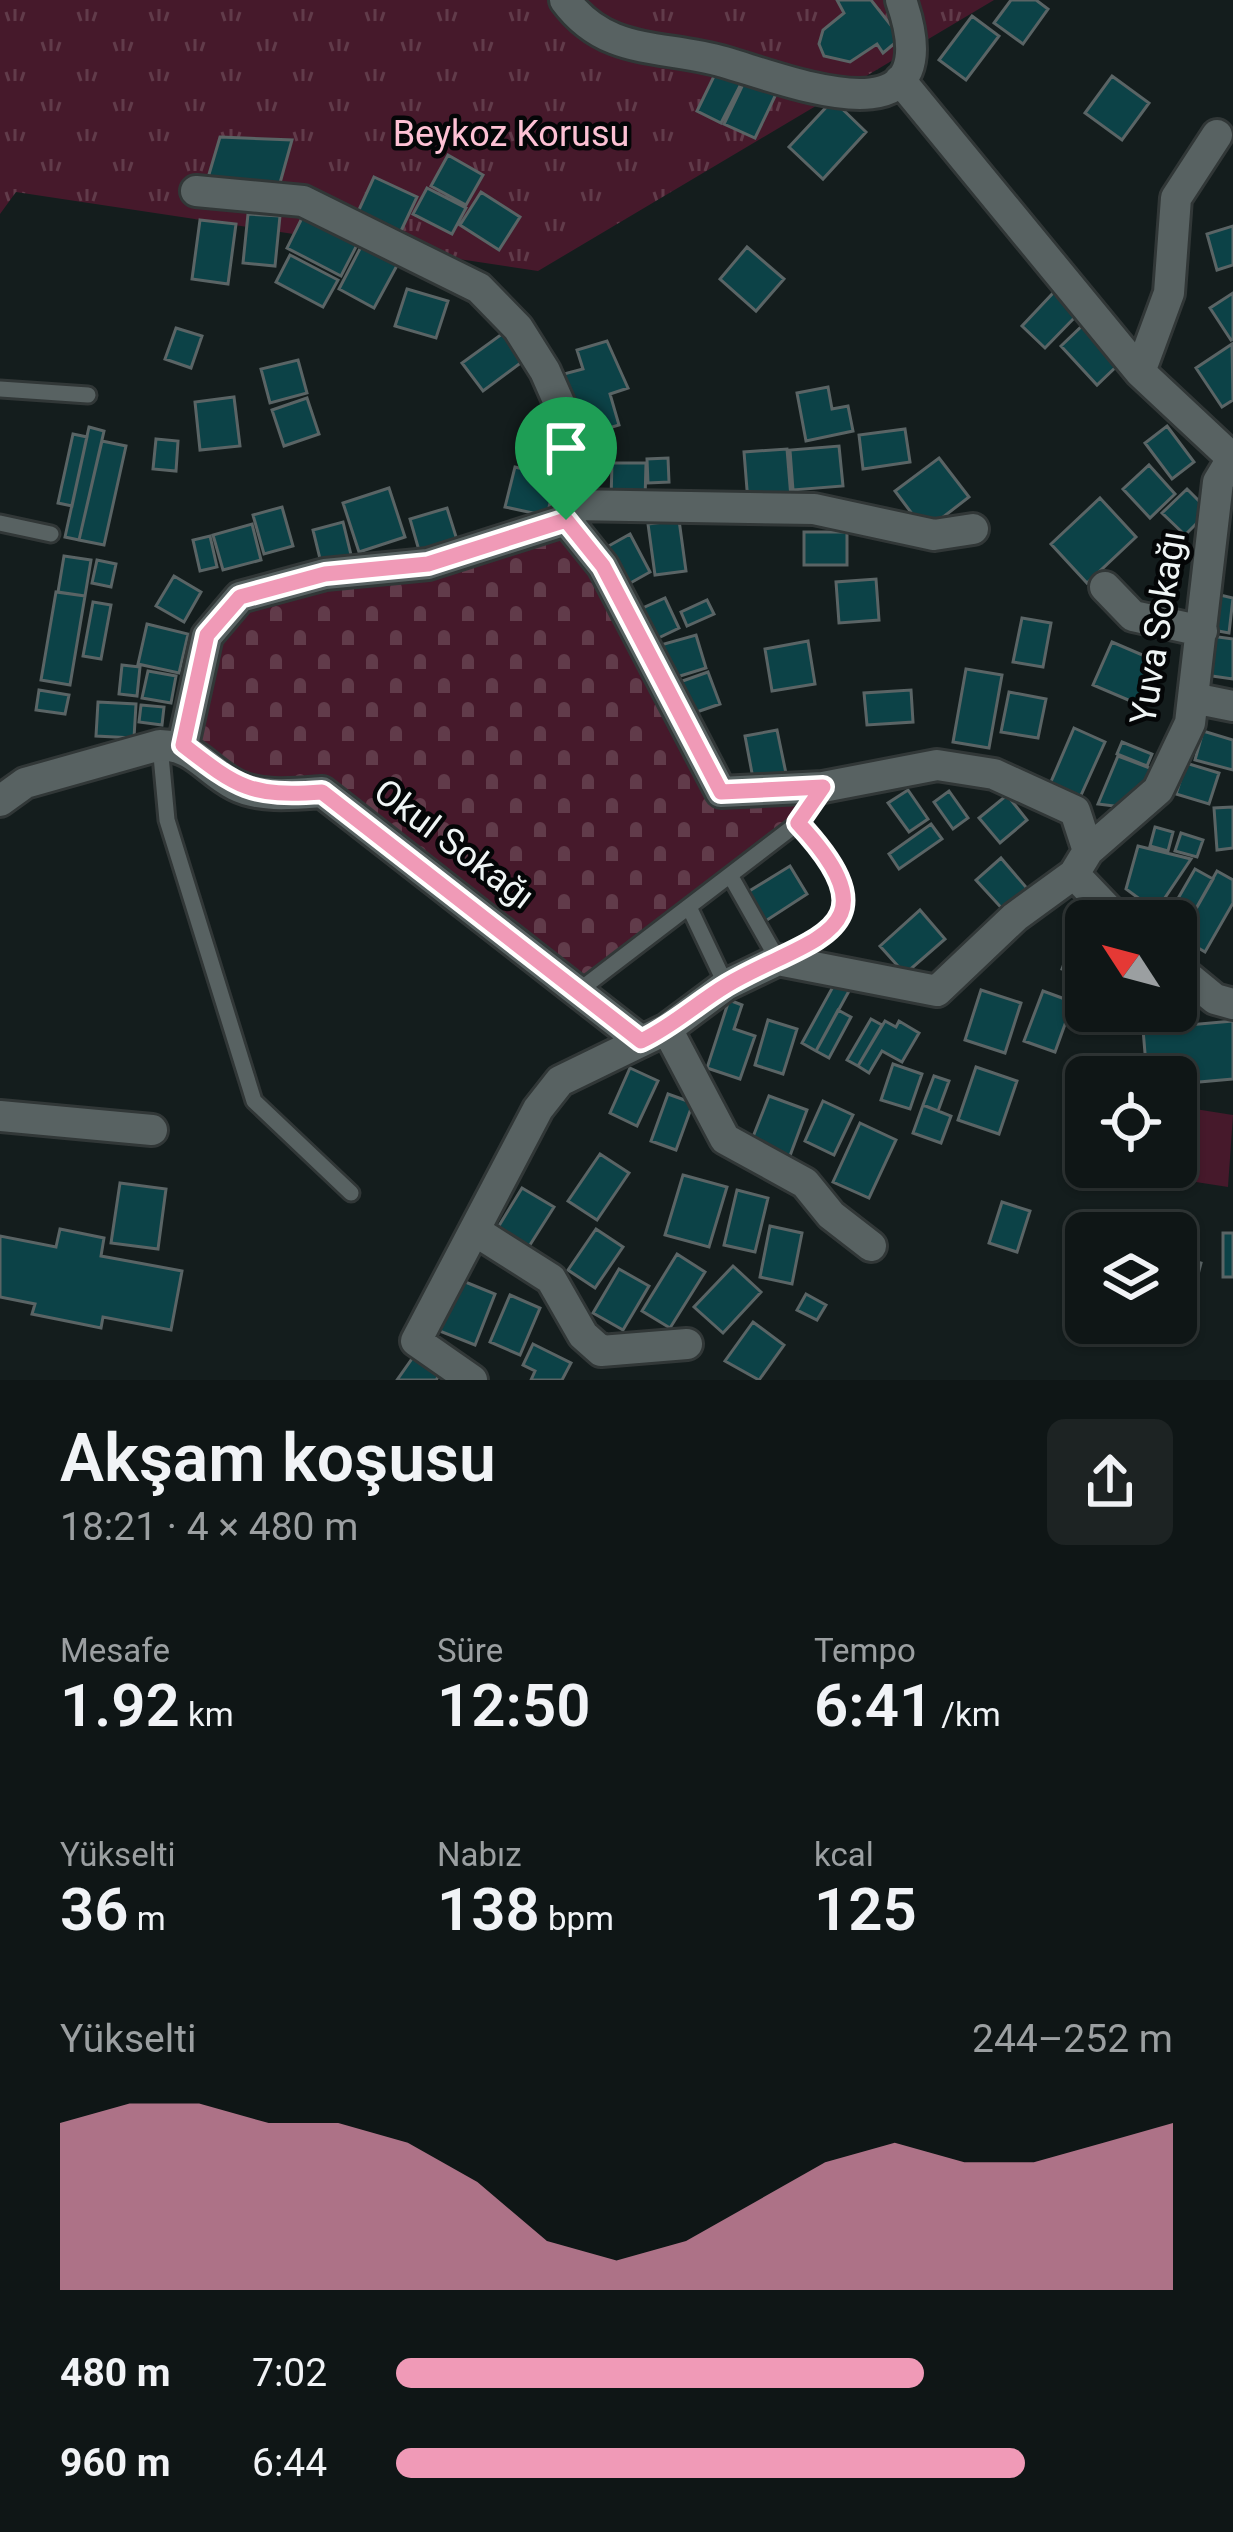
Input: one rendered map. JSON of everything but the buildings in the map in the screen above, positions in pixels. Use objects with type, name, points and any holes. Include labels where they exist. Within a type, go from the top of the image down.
[{"type":"street","points":[[566,0],[582,22],[604,38],[707,57],[799,89],[879,94],[900,80],[913,59],[914,36],[901,0]]},
{"type":"street","points":[[900,80],[1140,372],[1233,457]]},
{"type":"street","points":[[1140,372],[1169,293],[1176,198],[1217,135]]},
{"type":"street","points":[[196,191],[303,200],[479,288],[518,328],[545,371],[571,430],[578,478],[568,513],[603,566],[721,792],[823,787],[937,765],[994,774],[1075,811],[1081,863],[1105,900]]},
{"type":"street","name":"Yuva Sokağı","points":[[778,960],[937,991],[1158,790],[1190,723],[1202,632],[1222,584],[1218,482],[1233,457]]},
{"type":"street","points":[[0,801],[25,783],[172,745],[207,635],[240,597],[325,574],[428,564],[568,513],[814,509],[934,535],[973,529]]},
{"type":"street","points":[[1105,587],[1133,616],[1202,632]]},
{"type":"street","points":[[1193,698],[1233,706]]},
{"type":"street","name":"Okul Sokağı","points":[[172,745],[236,786],[282,795],[322,792],[581,989],[654,1035]]},
{"type":"street","points":[[472,1380],[416,1341],[538,1109],[560,1081],[654,1035],[726,986],[778,960]]},
{"type":"street","points":[[1197,984],[1215,999],[1233,1004]]},
{"type":"street","points":[[654,1035],[725,1139],[805,1183],[831,1215],[871,1246]]},
{"type":"street","points":[[0,1116],[152,1130]]},
{"type":"street","points":[[477,1232],[551,1280],[583,1335],[601,1351],[687,1344]]},
{"type":"lane","points":[[0,389],[88,395]]},
{"type":"lane","points":[[0,524],[51,534]]},
{"type":"lane","points":[[172,745],[166,820],[254,1101],[352,1193]]},
{"type":"lane","points":[[581,989],[798,823],[823,787]]},
{"type":"lane","points":[[730,875],[778,960],[811,948],[828,933],[844,890],[833,860],[798,823]]},
{"type":"lane","points":[[689,907],[726,986]]},
{"type":"green space","name":"Beykoz Korusu","points":[[0,0],[994,0],[538,271],[16,192],[0,214]]},
{"type":"green space","points":[[563,526],[719,796],[810,797],[794,820],[581,982],[321,786],[240,782],[189,742],[210,637],[243,600]]},
{"type":"green space","points":[[1197,1109],[1233,1115],[1228,1187],[1197,1182]]},
{"type":"route","points":[[566,520],[603,566],[721,792],[823,787],[798,823],[833,860],[844,890],[839,914],[811,948],[726,986],[667,1029],[641,1041],[581,989],[322,792],[282,795],[236,786],[183,745],[207,635],[240,597],[325,574],[428,564],[566,520]]}]
